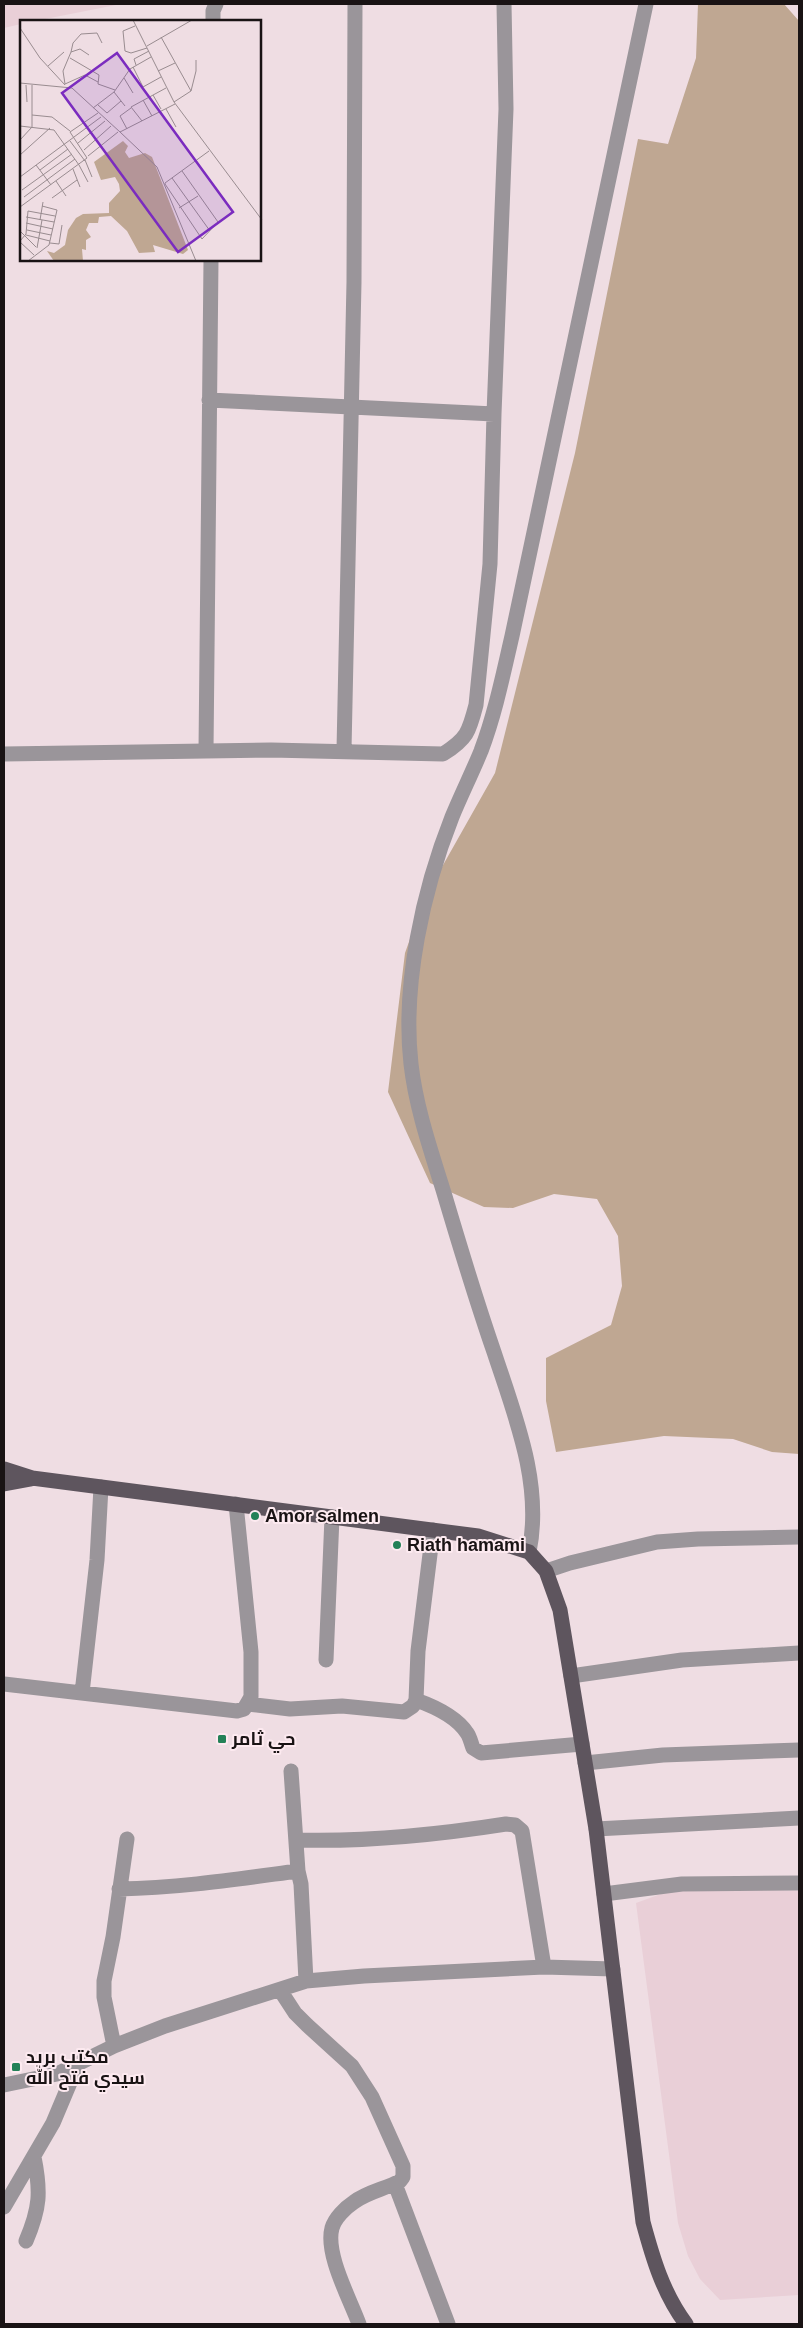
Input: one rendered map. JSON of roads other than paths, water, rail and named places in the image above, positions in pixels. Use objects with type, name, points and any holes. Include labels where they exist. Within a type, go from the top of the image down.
[{"type":"main road","points":[[4,1469],[32,1478],[478,1536],[529,1552],[546,1571],[560,1610],[596,1829],[643,2222],[655,2268],[673,2306],[686,2324]]},
{"type":"main road","points":[[4,1484],[32,1478]]},
{"type":"street","points":[[213,20],[213,11],[216,4]]},
{"type":"street","points":[[344,750],[352,406],[355,4]]},
{"type":"street","points":[[4,754],[344,750],[443,754],[461,743],[470,728],[476,705],[490,564],[506,109],[504,4]]},
{"type":"street","points":[[529,1552],[533,1518],[533,1492],[520,1432],[456,1236],[426,1133],[411,1065],[408,1024],[413,967],[432,873],[452,817],[488,730],[512,636],[646,4]]},
{"type":"street","points":[[206,751],[211,261]]},
{"type":"street","points":[[209,400],[494,414]]},
{"type":"street","points":[[82,1693],[97,1560],[101,1487]]},
{"type":"street","points":[[4,1684],[237,1711],[244,1709],[248,1704],[252,1686],[251,1652],[236,1504]]},
{"type":"street","points":[[326,1660],[332,1517]]},
{"type":"street","points":[[248,1704],[290,1709],[342,1706],[404,1712],[412,1706],[416,1700],[418,1651],[433,1530]]},
{"type":"street","points":[[546,1571],[570,1563],[657,1542],[707,1538],[799,1537]]},
{"type":"street","points":[[571,1676],[682,1660],[799,1653]]},
{"type":"street","points":[[416,1700],[433,1706],[453,1720],[469,1734],[473,1748],[482,1753],[582,1744]]},
{"type":"street","points":[[585,1763],[663,1755],[799,1750]]},
{"type":"street","points":[[291,1771],[298,1871],[301,1884],[306,1981]]},
{"type":"street","points":[[596,1829],[799,1818]]},
{"type":"street","points":[[296,1840],[332,1841],[441,1834],[506,1824],[515,1825],[522,1831],[544,1967]]},
{"type":"street","points":[[114,2046],[104,1997],[104,1981],[113,1937],[127,1839]]},
{"type":"street","points":[[119,1889],[161,1889],[194,1886],[298,1871]]},
{"type":"street","points":[[604,1894],[682,1884],[799,1882]]},
{"type":"street","points":[[4,2085],[43,2078],[78,2066],[114,2046],[165,2026],[306,1981],[364,1976],[544,1967],[613,1969]]},
{"type":"street","points":[[280,1990],[301,2019],[352,2066],[372,2098],[403,2166],[403,2177],[395,2184],[355,2200],[343,2210],[332,2227],[330,2243],[359,2324]]},
{"type":"street","points":[[4,2207],[53,2122],[78,2066]]},
{"type":"street","points":[[26,2241],[36,2216],[39,2197],[34,2157]]},
{"type":"street","points":[[395,2184],[448,2324]]},
{"type":"place","name":"Amor salmen","points":[[255,1516]]},
{"type":"place","name":"Riath hamami","points":[[397,1545]]},
{"type":"place","name":"حي ثامر","points":[[222,1739]]},
{"type":"place","name":"مكتب بريد سيدي فتح الله","points":[[16,2067]]}]
